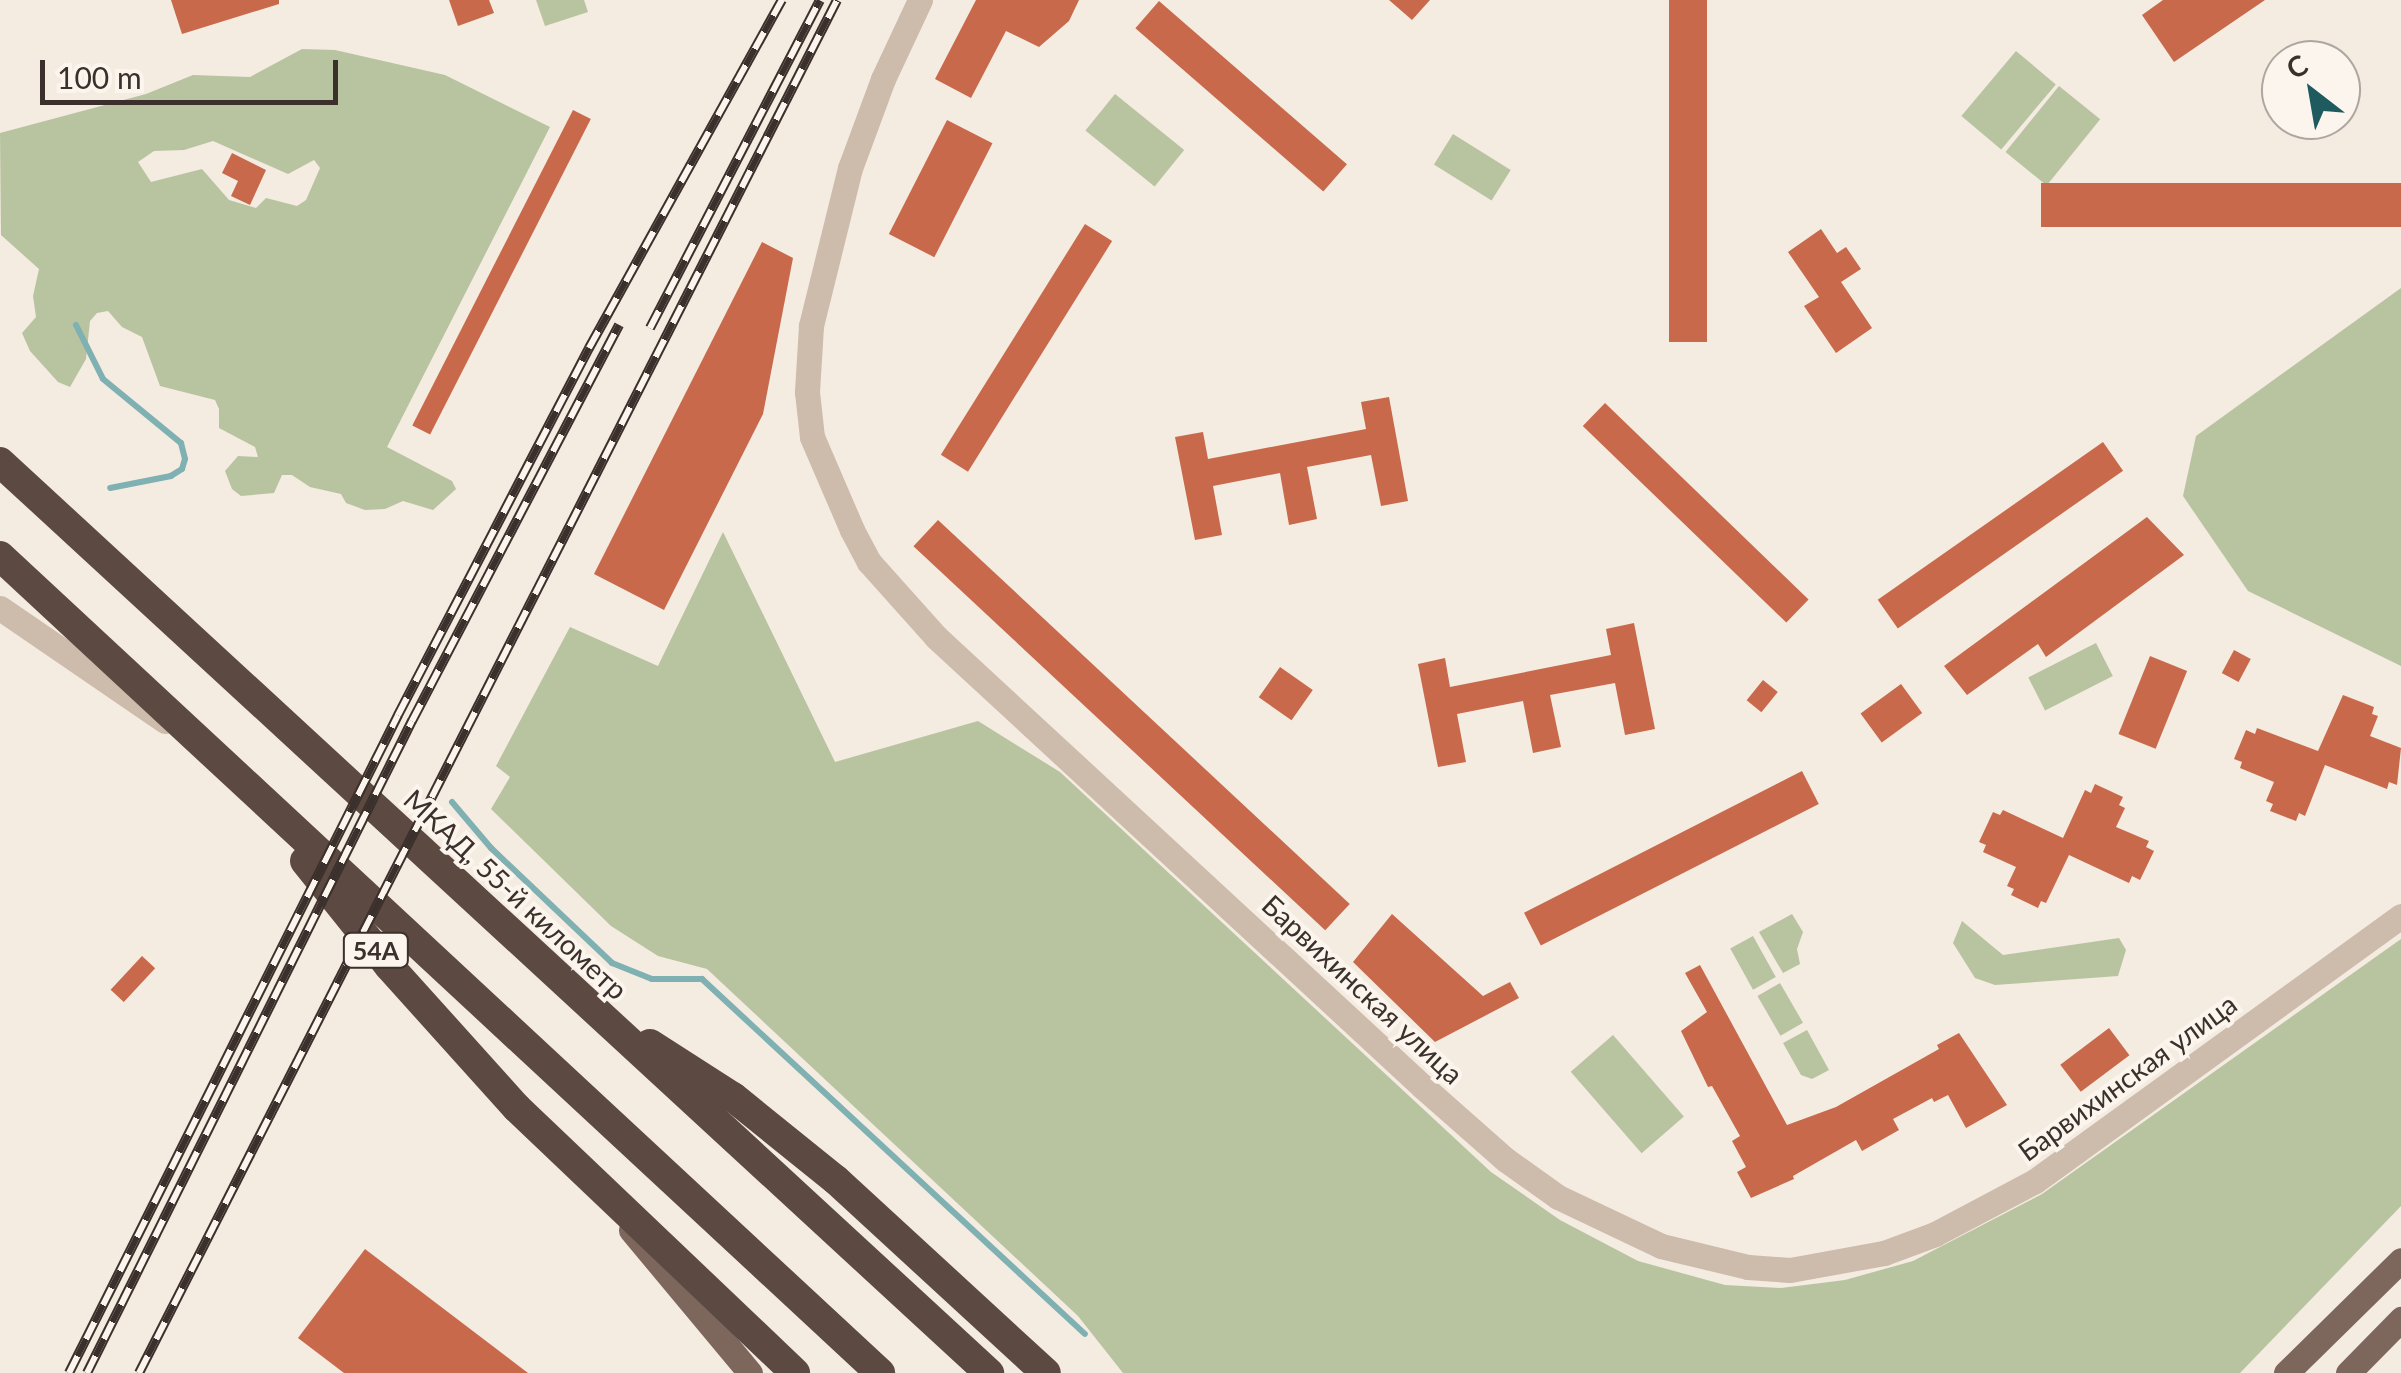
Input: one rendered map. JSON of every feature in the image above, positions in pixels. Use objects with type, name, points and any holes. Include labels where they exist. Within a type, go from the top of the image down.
[{"type":"highway","name":"МКАД, 55-й километр","points":[[0,462],[989,1373]]},
{"type":"highway","points":[[0,556],[880,1373]]},
{"type":"highway","name":"54А","points":[[244,784],[413,994],[517,1108],[607,1198],[795,1373]]},
{"type":"highway","points":[[577,996],[733,1097],[836,1180],[1046,1373]]},
{"type":"main road","points":[[607,1198],[656,1264],[750,1373]]},
{"type":"main road","points":[[2286,1373],[2401,1260]]},
{"type":"main road","points":[[2348,1373],[2401,1319]]},
{"type":"street","name":"Барвихинская улица","points":[[920,0],[883,79],[850,168],[811,326],[807,392],[812,437],[869,562],[936,637],[1422,1086],[1506,1160],[1558,1197],[1660,1246],[1748,1267],[1790,1270],[1884,1253],[1935,1234],[2035,1181],[2401,916]]},
{"type":"street","points":[[0,608],[51,648],[205,748]]},
{"type":"green space","points":[[536,0],[584,0],[588,12],[545,26]]},
{"type":"green space","points":[[302,49],[335,50],[445,75],[550,127],[387,447],[452,481],[456,489],[433,510],[403,501],[385,509],[365,510],[346,503],[341,494],[310,487],[292,475],[282,475],[274,493],[241,496],[232,489],[225,471],[238,456],[258,457],[255,447],[219,428],[215,400],[160,386],[142,337],[122,327],[108,311],[97,313],[90,321],[86,359],[70,387],[58,382],[30,351],[22,333],[36,317],[33,296],[39,269],[1,235],[0,133],[146,94],[193,75],[250,77]],"holes":[[[213,141],[288,174],[314,160],[320,168],[306,200],[297,206],[266,198],[256,208],[229,200],[202,169],[151,182],[138,162],[154,151],[184,150]]]},
{"type":"green space","points":[[2016,51],[2056,84],[2001,150],[1961,116]]},
{"type":"green space","points":[[2059,86],[2100,119],[2047,185],[2006,152]]},
{"type":"green space","points":[[1115,94],[1184,150],[1155,187],[1085,131]]},
{"type":"green space","points":[[1453,134],[1511,170],[1492,201],[1434,165]]},
{"type":"green space","points":[[2401,288],[2401,666],[2248,591],[2183,496],[2196,436]]},
{"type":"green space","points":[[723,532],[835,762],[978,721],[1060,772],[1491,1172],[1560,1220],[1638,1261],[1725,1285],[1781,1288],[1845,1280],[1913,1261],[2042,1194],[2401,939],[2401,1206],[2240,1373],[1123,1373],[1078,1316],[707,969],[658,956],[611,926],[491,809],[510,777],[496,766],[570,627],[658,666]]},
{"type":"green space","points":[[2096,643],[2113,676],[2045,710],[2028,678]]},
{"type":"green space","points":[[1792,914],[1803,932],[1797,949],[1800,964],[1783,973],[1759,932]]},
{"type":"green space","points":[[1962,921],[2003,955],[2119,938],[2126,950],[2118,976],[1995,985],[1975,978],[1953,943]]},
{"type":"green space","points":[[1753,936],[1776,977],[1753,990],[1730,949]]},
{"type":"green space","points":[[1780,983],[1803,1023],[1780,1036],[1757,996]]},
{"type":"green space","points":[[1807,1030],[1829,1070],[1812,1079],[1801,1075],[1783,1043]]},
{"type":"green space","points":[[1613,1035],[1684,1117],[1642,1153],[1571,1072]]},
{"type":"building","points":[[171,0],[279,0],[279,4],[182,34]]},
{"type":"building","points":[[449,0],[489,0],[494,13],[458,26]]},
{"type":"building","points":[[976,0],[1079,0],[1069,21],[1039,47],[1006,31],[971,98],[935,79]]},
{"type":"building","points":[[1389,0],[1430,0],[1412,20]]},
{"type":"building","points":[[1669,0],[1707,0],[1707,342],[1669,342]]},
{"type":"building","points":[[2163,0],[2265,0],[2174,62],[2142,15]]},
{"type":"building","points":[[1159,1],[1347,164],[1323,192],[1135,28]]},
{"type":"building","points":[[573,110],[591,119],[430,434],[412,425]]},
{"type":"building","points":[[947,120],[992,143],[934,257],[889,234]]},
{"type":"building","points":[[232,153],[266,170],[250,205],[231,196],[238,181],[222,173]]},
{"type":"building","points":[[2041,183],[2401,183],[2401,227],[2041,227]]},
{"type":"building","points":[[1085,224],[1112,241],[968,472],[941,455]]},
{"type":"building","points":[[1821,229],[1837,253],[1846,247],[1861,269],[1841,282],[1872,328],[1836,353],[1804,306],[1819,297],[1788,252]]},
{"type":"building","points":[[762,242],[793,258],[763,414],[664,610],[594,574]]},
{"type":"building","points":[[1389,397],[1408,501],[1381,506],[1371,455],[1307,467],[1317,519],[1289,525],[1280,473],[1213,486],[1222,535],[1195,540],[1175,437],[1203,432],[1208,459],[1366,429],[1361,402]]},
{"type":"building","points":[[1605,403],[1809,600],[1786,623],[1583,426]]},
{"type":"building","points":[[2103,442],[2123,471],[1898,628],[1878,600]]},
{"type":"building","points":[[2147,517],[2184,555],[2046,657],[2038,644],[1967,695],[1944,666]]},
{"type":"building","points":[[938,520],[1350,904],[1325,930],[913,546]]},
{"type":"building","points":[[1634,623],[1655,729],[1625,735],[1615,683],[1550,695],[1561,747],[1533,753],[1523,701],[1457,714],[1466,762],[1438,767],[1418,664],[1445,658],[1450,687],[1611,655],[1606,629]]},
{"type":"building","points":[[2234,650],[2251,659],[2239,682],[2222,673]]},
{"type":"building","points":[[2150,656],[2187,671],[2156,749],[2119,734]]},
{"type":"building","points":[[1280,667],[1313,690],[1292,720],[1259,697]]},
{"type":"building","points":[[1763,680],[1778,692],[1761,712],[1747,700]]},
{"type":"building","points":[[1901,684],[1922,713],[1882,743],[1861,713]]},
{"type":"building","points":[[2343,695],[2374,707],[2372,714],[2378,716],[2370,736],[2401,748],[2397,785],[2389,782],[2387,789],[2325,765],[2305,816],[2299,813],[2296,821],[2270,811],[2273,804],[2266,801],[2274,782],[2240,768],[2242,762],[2234,759],[2246,730],[2255,734],[2257,728],[2318,751]]},
{"type":"building","points":[[1802,771],[1819,804],[1541,946],[1524,913]]},
{"type":"building","points":[[2095,784],[2123,797],[2119,805],[2125,808],[2116,827],[2149,841],[2146,847],[2154,851],[2140,880],[2132,876],[2129,883],[2069,855],[2046,903],[2041,901],[2038,908],[2011,895],[2014,889],[2007,886],[2016,867],[1983,852],[1986,845],[1979,842],[1993,812],[2000,815],[2003,810],[2063,838],[2085,790],[2091,793]]},
{"type":"building","points":[[1392,914],[1483,996],[1510,982],[1519,998],[1435,1042],[1353,962]]},
{"type":"building","points":[[142,956],[155,968],[124,1002],[111,990]]},
{"type":"building","points":[[1700,965],[1787,1125],[1836,1107],[1939,1049],[1937,1045],[1959,1033],[2007,1105],[1966,1128],[1948,1095],[1934,1102],[1932,1098],[1893,1119],[1899,1130],[1862,1151],[1856,1140],[1793,1176],[1794,1179],[1751,1198],[1737,1172],[1746,1167],[1732,1141],[1740,1136],[1712,1086],[1708,1087],[1681,1031],[1707,1012],[1685,973]]},
{"type":"building","points":[[2109,1028],[2129,1055],[2081,1092],[2060,1065]]},
{"type":"building","points":[[365,1249],[528,1373],[344,1373],[298,1338]]},
{"type":"waterway","points":[[76,325],[103,379],[181,443],[185,459],[182,469],[171,476],[110,488]]},
{"type":"waterway","points":[[452,802],[491,848],[612,963],[652,979],[702,979],[1085,1334]]},
{"type":"railway","points":[[69,1373],[398,715],[589,348],[782,0]]},
{"type":"railway","points":[[650,328],[820,0]]},
{"type":"railway","points":[[139,1373],[837,0]]},
{"type":"railway","points":[[87,1373],[412,721],[619,325]]}]
